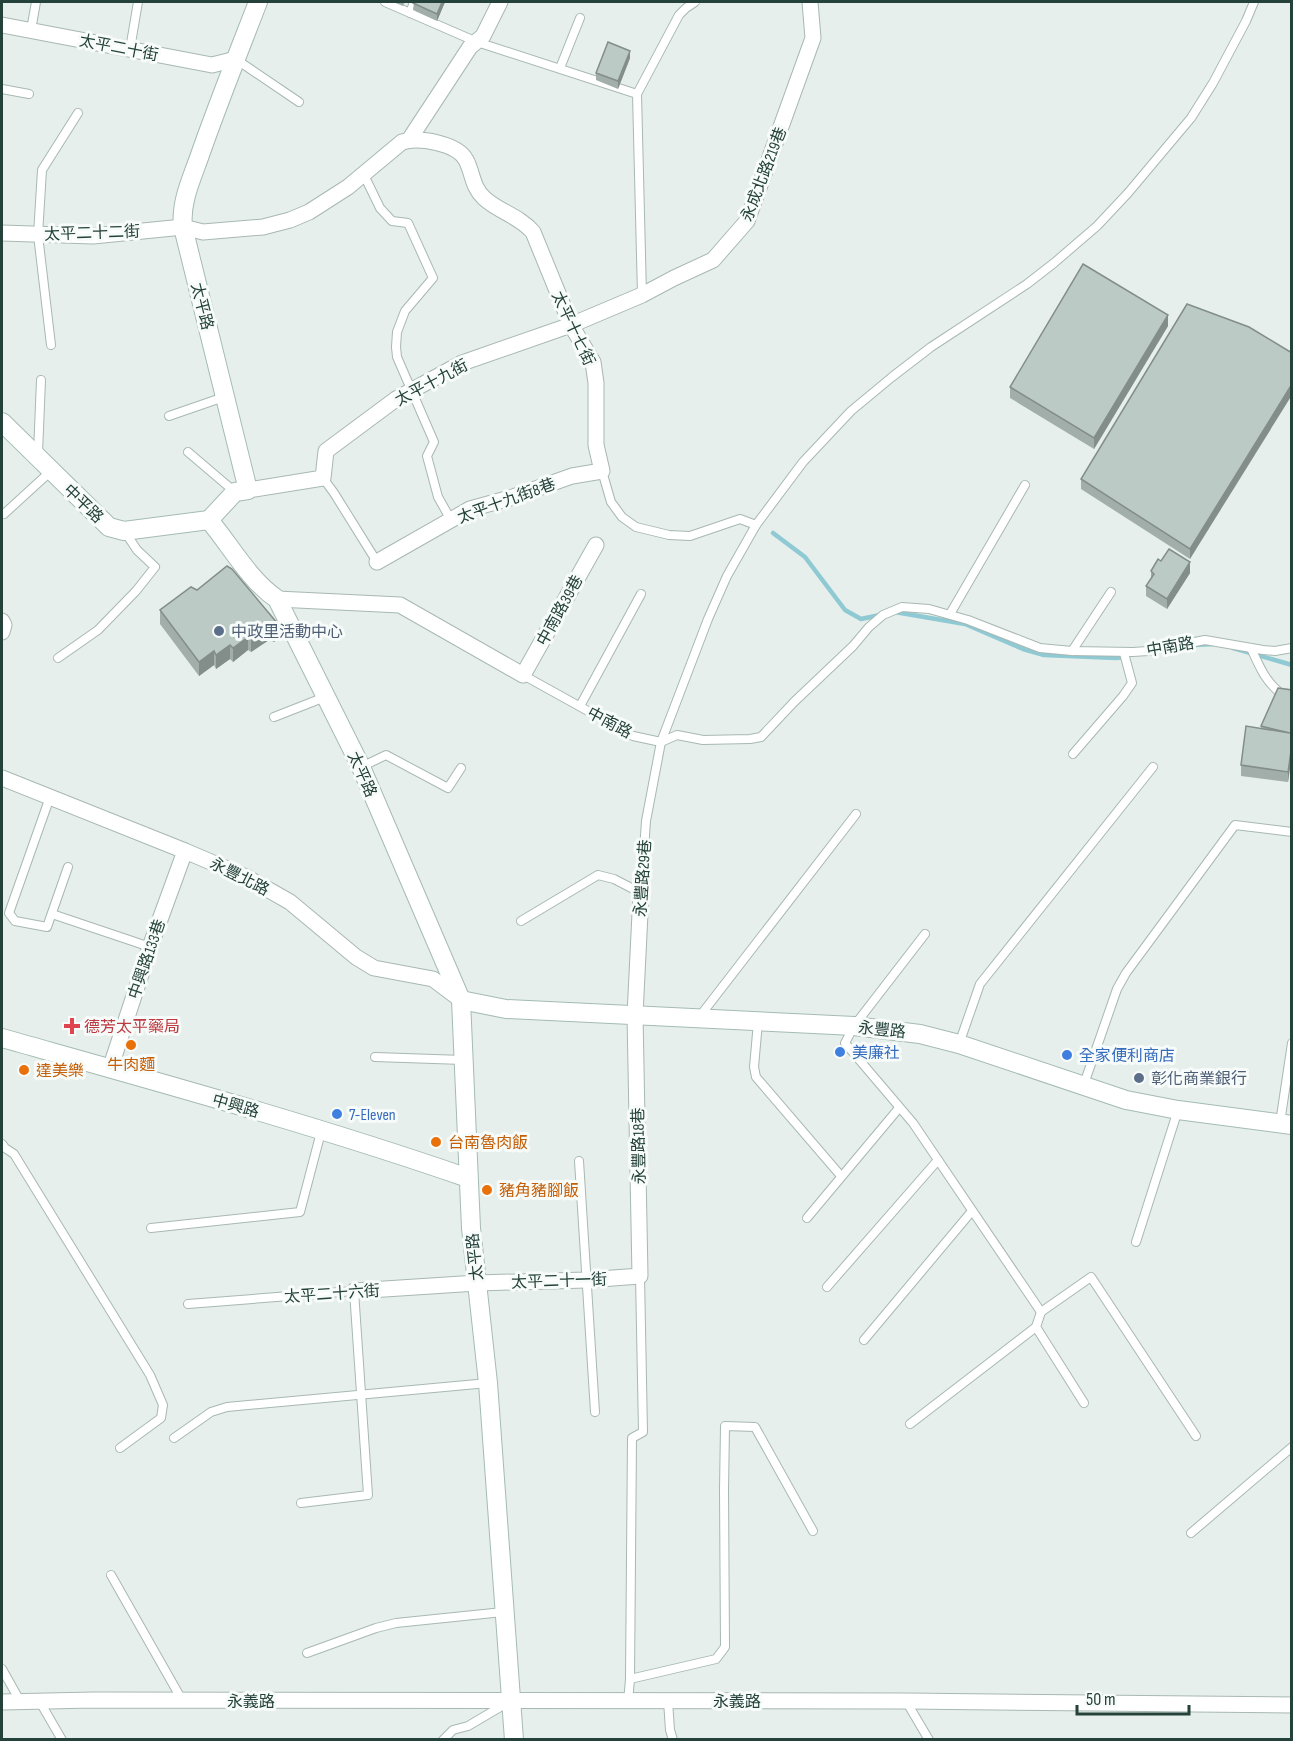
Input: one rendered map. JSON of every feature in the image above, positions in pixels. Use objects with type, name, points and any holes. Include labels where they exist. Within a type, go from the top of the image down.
[{"type":"street","name":"太平路","points":[[241,491],[225,396],[183,227],[182,215],[186,194],[258,2]]},
{"type":"street","points":[[183,227],[211,232],[263,227],[290,220],[309,212],[364,175],[402,142],[409,140],[470,47],[483,36],[500,2]]},
{"type":"street","name":"永成北路219巷","points":[[642,295],[713,260],[747,221],[813,38],[810,2]]},
{"type":"street","name":"太平二十街","points":[[2,25],[212,65],[236,59]]},
{"type":"street","name":"太平十七街","points":[[409,140],[432,142],[453,148],[461,153],[478,192],[485,199],[525,222],[533,232],[571,325],[593,362],[596,383],[596,445],[602,471]]},
{"type":"street","name":"太平二十二街","points":[[2,233],[93,236],[183,227]]},
{"type":"street","name":"太平十九街","points":[[323,478],[326,452],[372,416],[410,391],[462,363],[571,325],[642,295]]},
{"type":"street","name":"中平路","points":[[2,423],[109,527],[124,531],[210,520]]},
{"type":"street","name":"太平十九街8巷","points":[[377,562],[451,520],[483,505],[572,476],[602,471]]},
{"type":"street","points":[[210,520],[241,491],[323,478]]},
{"type":"street","name":"太平路","points":[[210,520],[253,577],[265,591],[277,599],[361,766],[461,1000],[471,1228],[488,1383],[514,1740]]},
{"type":"street","name":"中南路39巷","points":[[523,675],[596,545]]},
{"type":"street","name":"中南路","points":[[277,599],[400,605],[523,675]]},
{"type":"street","name":"永豐北路","points":[[2,778],[246,877],[290,902],[356,957],[374,968],[434,979],[461,1000]]},
{"type":"street","name":"中興路133巷","points":[[110,1069],[150,946],[185,851]]},
{"type":"street","name":"永豐路29巷","points":[[635,1016],[641,893]]},
{"type":"street","name":"永豐路","points":[[461,1000],[506,1009],[854,1026],[920,1034],[959,1044],[1126,1101],[1286,1124]]},
{"type":"street","name":"永豐路18巷","points":[[635,1016],[640,1276]]},
{"type":"street","name":"中興路","points":[[2,1038],[322,1130],[468,1178]]},
{"type":"street","name":"太平二十一街","points":[[477,1283],[640,1276]]},
{"type":"street","name":"太平二十六街","points":[[354,1291],[477,1283]]},
{"type":"street","name":"永義路","points":[[2,1702],[906,1701],[1292,1705]]},
{"type":"lane","points":[[31,30],[36,2]]},
{"type":"lane","points":[[130,49],[138,2]]},
{"type":"lane","points":[[385,2],[477,42],[637,94]]},
{"type":"lane","points":[[410,13],[414,2]]},
{"type":"lane","points":[[642,295],[637,94],[679,15],[696,2]]},
{"type":"lane","name":"永豐路29巷","points":[[641,893],[646,821],[661,742],[692,659],[727,576],[756,525],[803,462],[851,411],[931,348],[1027,284],[1097,226],[1191,118],[1213,83],[1254,2]]},
{"type":"lane","points":[[560,68],[580,18]]},
{"type":"lane","points":[[236,59],[298,102]]},
{"type":"lane","points":[[2,89],[29,94]]},
{"type":"lane","points":[[51,345],[38,235],[42,170],[78,113]]},
{"type":"lane","points":[[364,175],[372,195],[386,214],[392,220],[408,223],[433,279],[405,311],[397,332],[397,357],[434,442],[427,456],[438,497],[451,520]]},
{"type":"lane","points":[[38,458],[41,380]]},
{"type":"lane","points":[[169,416],[225,396]]},
{"type":"lane","points":[[188,452],[241,491]]},
{"type":"lane","points":[[4,514],[51,471]]},
{"type":"lane","name":"太平十七街","points":[[602,471],[611,502],[622,517],[636,527],[669,535],[690,536],[740,519],[756,525]]},
{"type":"lane","name":"太平十九街8巷","points":[[323,478],[377,562]]},
{"type":"lane","points":[[950,614],[1025,486]]},
{"type":"lane","points":[[58,658],[98,630],[136,591],[155,567],[137,550],[124,531]]},
{"type":"lane","points":[[1072,651],[1111,592]]},
{"type":"lane","points":[[580,706],[641,594]]},
{"type":"lane","name":"中南路","points":[[523,675],[633,736],[661,742],[677,735],[703,740],[750,739],[761,737],[853,646],[869,627],[883,615],[902,607],[929,609],[950,614],[990,627],[1040,648],[1124,653],[1148,651],[1205,640],[1275,651],[1292,648]]},
{"type":"lane","points":[[1251,648],[1266,679],[1283,695]]},
{"type":"lane","name":"中南路","points":[[1073,754],[1132,683],[1124,653]]},
{"type":"lane","points":[[274,717],[326,696]]},
{"type":"lane","points":[[361,766],[386,755],[448,788],[461,768]]},
{"type":"lane","points":[[959,1044],[980,984],[1154,767]]},
{"type":"lane","points":[[50,797],[9,913],[15,921],[47,927],[68,867]]},
{"type":"lane","points":[[697,1019],[856,814]]},
{"type":"lane","points":[[1083,1086],[1126,973],[1235,825],[1292,832]]},
{"type":"lane","points":[[521,921],[598,874],[614,879],[641,893]]},
{"type":"lane","points":[[52,914],[150,946]]},
{"type":"lane","points":[[925,934],[854,1026],[845,1043],[913,1123],[1041,1312]]},
{"type":"lane","points":[[758,1022],[754,1067],[756,1077],[841,1176]]},
{"type":"lane","points":[[1286,1124],[1292,1043]]},
{"type":"lane","points":[[375,1057],[463,1060]]},
{"type":"lane","points":[[807,1218],[899,1108]]},
{"type":"lane","points":[[1136,1242],[1178,1110]]},
{"type":"lane","points":[[151,1228],[300,1212],[322,1130]]},
{"type":"lane","points":[[2,1144],[14,1154],[150,1375],[163,1405],[161,1418],[120,1448]]},
{"type":"lane","points":[[827,1287],[938,1160]]},
{"type":"lane","points":[[579,1161],[595,1412]]},
{"type":"lane","points":[[864,1340],[972,1211]]},
{"type":"lane","points":[[628,1702],[632,1438],[643,1432],[640,1276]]},
{"type":"lane","points":[[910,1424],[1036,1327],[1041,1312],[1091,1277],[1196,1436]]},
{"type":"lane","points":[[301,1503],[368,1495],[354,1291]]},
{"type":"lane","name":"太平二十六街","points":[[188,1304],[354,1291]]},
{"type":"lane","points":[[1036,1327],[1084,1402]]},
{"type":"lane","points":[[174,1438],[211,1412],[227,1407],[488,1383]]},
{"type":"lane","points":[[630,1679],[716,1659],[725,1647],[725,1426],[755,1427],[813,1532]]},
{"type":"lane","points":[[1191,1533],[1292,1447]]},
{"type":"lane","points":[[111,1575],[183,1701]]},
{"type":"lane","points":[[307,1653],[396,1623],[505,1612]]},
{"type":"lane","points":[[2,1669],[20,1701]]},
{"type":"lane","points":[[40,1701],[62,1740]]},
{"type":"lane","points":[[444,1740],[453,1731],[468,1726],[511,1701]]},
{"type":"lane","points":[[668,1701],[673,1740]]},
{"type":"lane","points":[[906,1701],[929,1740]]},
{"type":"building","points":[[414,2],[442,2],[437,14]]},
{"type":"building","points":[[608,42],[630,51],[618,81],[596,73]]},
{"type":"building","points":[[1083,264],[1168,315],[1094,438],[1010,387]]},
{"type":"building","points":[[1187,304],[1249,327],[1292,353],[1292,384],[1190,549],[1081,479]]},
{"type":"building","points":[[1169,549],[1190,562],[1167,599],[1146,586],[1154,574],[1151,571],[1158,559],[1161,561]]},
{"type":"building","name":"中政里活動中心","points":[[227,566],[278,624],[274,628],[269,626],[251,638],[248,637],[233,648],[230,645],[216,655],[214,651],[199,662],[160,610],[191,587],[197,590]]},
{"type":"building","points":[[1278,688],[1292,690],[1292,744],[1288,772],[1241,765],[1246,726],[1290,733],[1261,726]]},
{"type":"waterway","points":[[773,533],[805,557],[845,610],[861,619],[880,615]]},
{"type":"waterway","points":[[895,612],[965,624],[1023,649],[1044,655],[1125,657]]},
{"type":"waterway","points":[[1195,645],[1214,644]]},
{"type":"waterway","points":[[1233,648],[1292,665]]},
{"type":"place","name":"中政里活動中心","points":[[219,631]]},
{"type":"place","name":"德芳太平藥局","points":[[72,1026]]},
{"type":"place","name":"牛肉麵","points":[[131,1045]]},
{"type":"place","name":"美廉社","points":[[840,1052]]},
{"type":"place","name":"全家便利商店","points":[[1067,1055]]},
{"type":"place","name":"達美樂","points":[[24,1070]]},
{"type":"place","name":"彰化商業銀行","points":[[1139,1078]]},
{"type":"place","name":"7-Eleven","points":[[337,1114]]},
{"type":"place","name":"台南魯肉飯","points":[[436,1142]]},
{"type":"place","name":"豬角豬腳飯","points":[[487,1190]]}]
